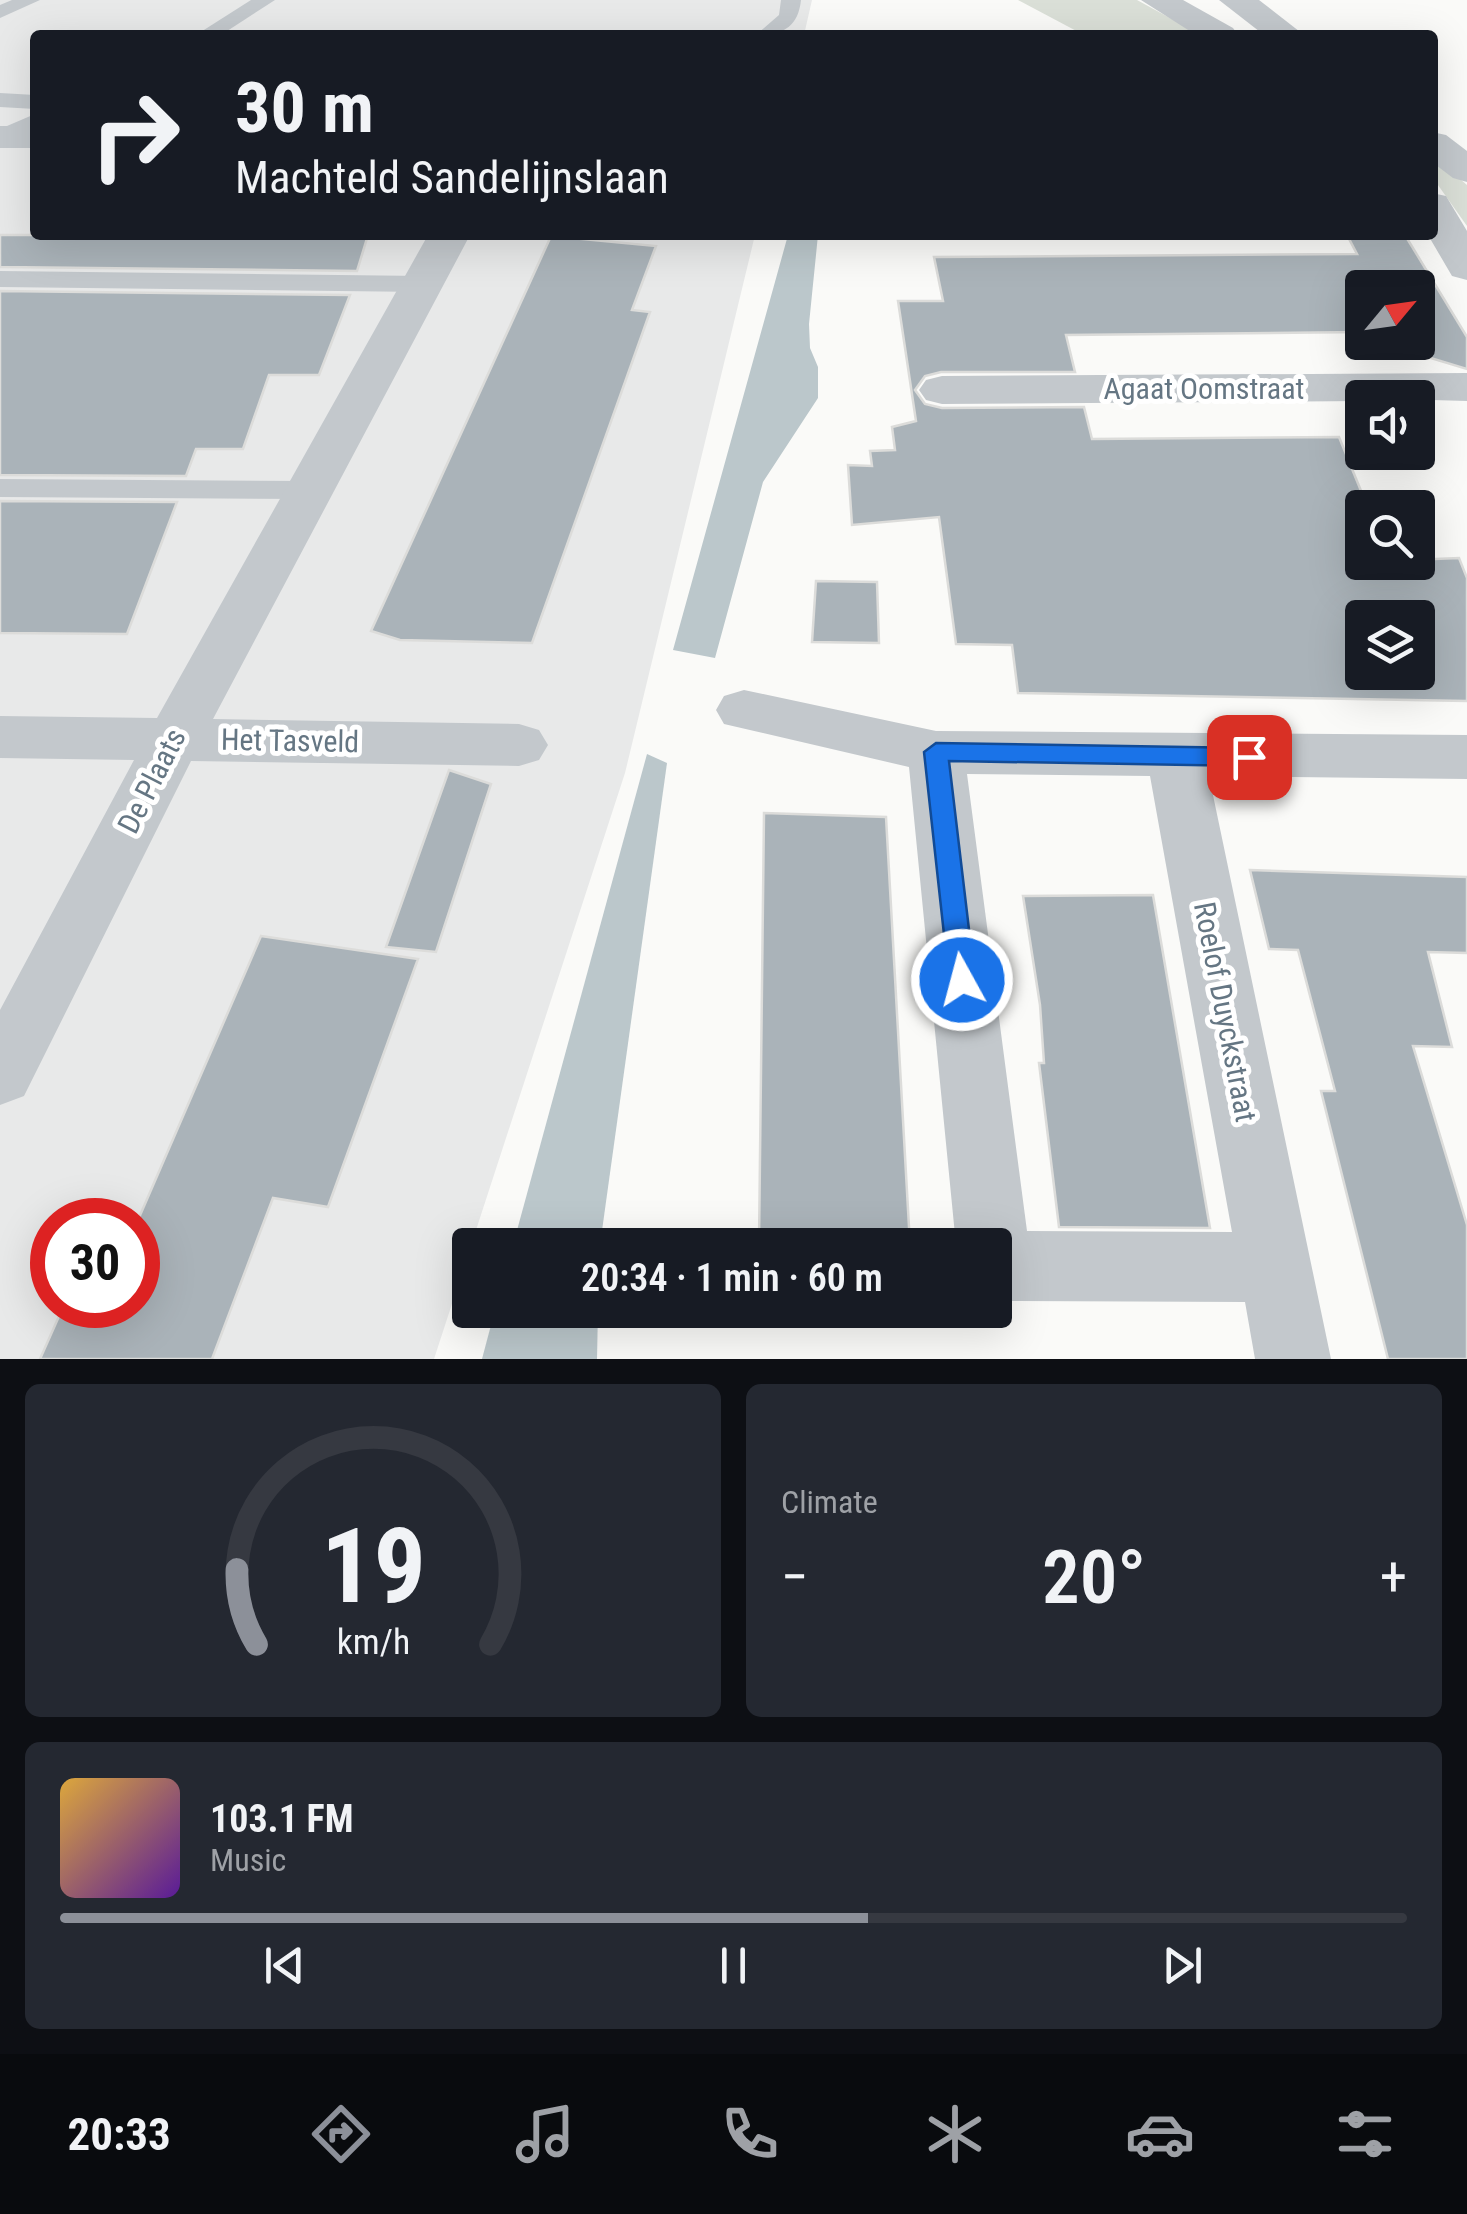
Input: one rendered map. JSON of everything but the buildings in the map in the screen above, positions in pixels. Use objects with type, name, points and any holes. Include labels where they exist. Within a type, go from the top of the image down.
[{"type":"street","points":[[1158,0],[1213,30]]},
{"type":"street","points":[[1236,0],[1280,30]]},
{"type":"street","points":[[1439,126],[1467,170]]},
{"type":"street","points":[[0,137],[30,137]]},
{"type":"street","points":[[1438,216],[1467,267]]},
{"type":"street","name":"De Plaats","points":[[0,1075],[172,740],[446,240]]},
{"type":"street","name":"Agaat Oomstraat","points":[[942,390],[1467,387]]},
{"type":"street","points":[[744,710],[936,752],[1176,758],[1467,757]]},
{"type":"street","name":"Het Tasveld","points":[[0,737],[519,744]]},
{"type":"street","points":[[936,752],[990,1228]]},
{"type":"street","name":"Roelof Duyckstraat","points":[[1176,758],[1293,1359]]},
{"type":"street","points":[[1012,1266],[1273,1267]]},
{"type":"lane","points":[[0,12],[30,0]]},
{"type":"lane","points":[[215,30],[266,0]]},
{"type":"lane","points":[[772,30],[789,17],[791,0]]},
{"type":"lane","points":[[0,100],[30,102]]},
{"type":"lane","points":[[0,137],[30,124]]},
{"type":"lane","points":[[0,279],[423,284]]},
{"type":"lane","points":[[0,488],[309,490]]},
{"type":"shaded area","points":[[0,0],[812,0],[805,30],[30,30],[30,240],[754,240],[625,773],[477,1228],[452,1228],[452,1304],[434,1359],[0,1359]]},
{"type":"shaded area","points":[[1018,0],[1137,0],[1192,30],[1075,30]]},
{"type":"shaded area","points":[[1438,160],[1467,185],[1467,226],[1438,185]]},
{"type":"shaded area","points":[[787,240],[817,240],[809,324],[810,348],[818,367],[818,398],[763,482],[715,658],[673,650]]},
{"type":"shaded area","points":[[647,754],[667,763],[602,1228],[518,1228]]},
{"type":"shaded area","points":[[490,1328],[598,1328],[597,1359],[482,1359]]},
{"type":"route","points":[[962,980],[936,752],[1249,757]]}]
